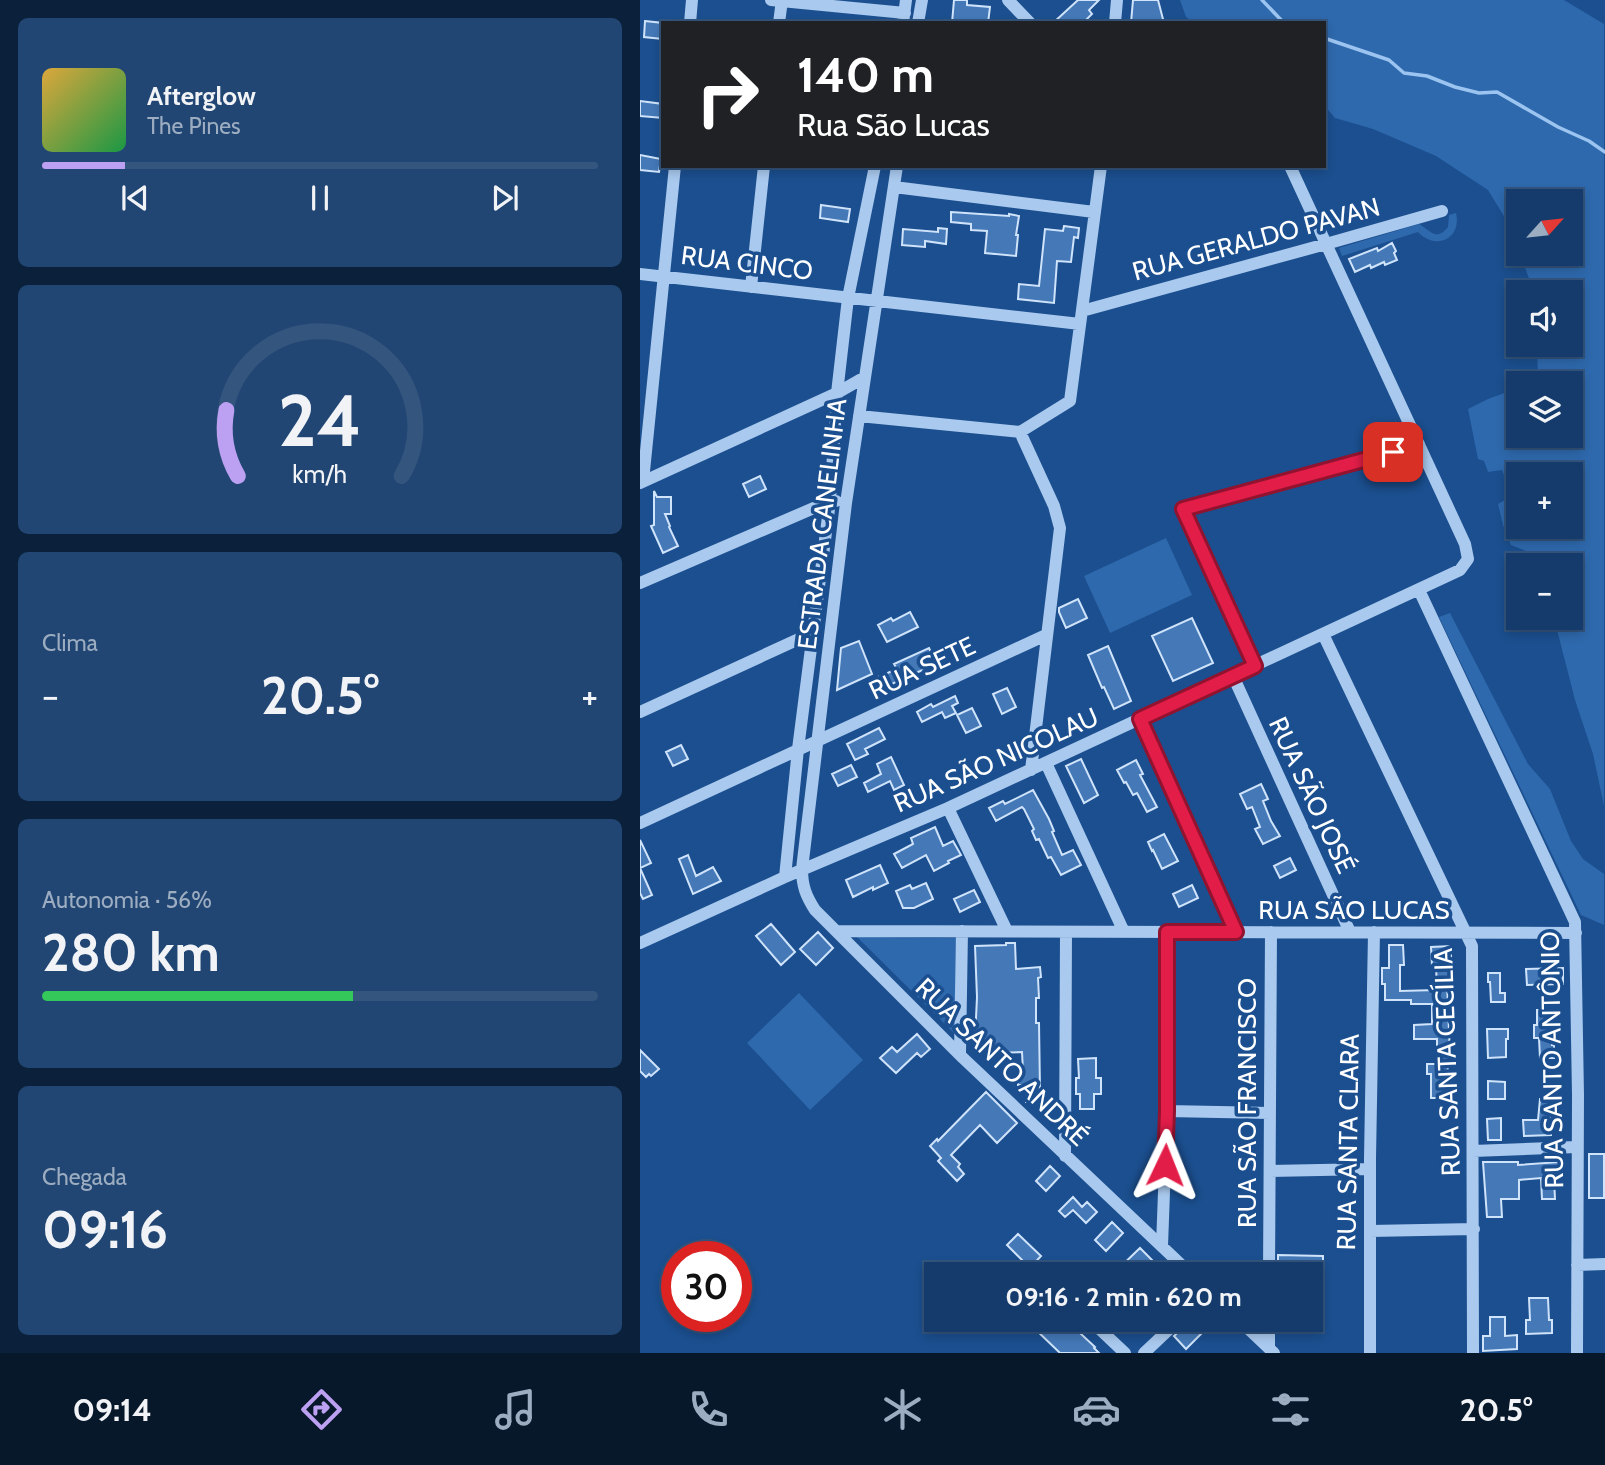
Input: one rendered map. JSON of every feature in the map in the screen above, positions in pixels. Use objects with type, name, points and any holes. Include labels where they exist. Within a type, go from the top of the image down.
[{"type":"street","points":[[690,21],[692,0]]},
{"type":"street","points":[[779,21],[778,0],[905,12]]},
{"type":"street","points":[[918,21],[922,0]]},
{"type":"street","points":[[1008,0],[1028,21]]},
{"type":"street","points":[[1115,21],[1117,0]]},
{"type":"street","points":[[642,482],[675,168]]},
{"type":"street","points":[[751,287],[764,168]]},
{"type":"street","name":"ESTRADA CANELINHA","points":[[785,877],[798,749],[830,500],[837,393],[848,298],[874,168]]},
{"type":"street","name":"ESTRADA CANELINHA","points":[[802,869],[846,503],[897,168]]},
{"type":"street","points":[[859,416],[1020,432],[1070,401],[1094,212],[1104,168]]},
{"type":"street","points":[[1255,666],[1183,509],[1419,444],[1291,168]]},
{"type":"street","points":[[894,187],[1094,212]]},
{"type":"street","name":"RUA GERALDO PAVAN","points":[[1082,311],[1442,211]]},
{"type":"street","name":"RUA CINCO","points":[[640,274],[1080,324]]},
{"type":"street","points":[[642,482],[837,393],[865,377]]},
{"type":"street","points":[[1020,432],[1054,506],[1060,528],[1031,770]]},
{"type":"street","name":"RUA SÃO NICOLAU","points":[[802,869],[948,808],[1460,570],[1468,559],[1465,544],[1419,444]]},
{"type":"street","points":[[640,583],[830,500],[846,503]]},
{"type":"street","name":"RUA SANTO ANTÔNIO","points":[[1419,590],[1575,922],[1577,1353]]},
{"type":"street","points":[[640,712],[812,633]]},
{"type":"street","name":"RUA SANTA CECÍLIA","points":[[1323,634],[1472,946],[1473,1353]]},
{"type":"street","name":"RUA SETE","points":[[640,823],[1046,635]]},
{"type":"street","name":"RUA SÃO JOSÉ","points":[[1233,676],[1350,932]]},
{"type":"street","points":[[1140,719],[1236,932]]},
{"type":"street","points":[[1046,762],[1124,932]]},
{"type":"street","points":[[948,808],[1007,931]]},
{"type":"street","points":[[640,943],[802,869]]},
{"type":"street","name":"RUA SANTO ANDRÉ","points":[[802,869],[806,896],[815,910],[1065,1156],[1179,1262]]},
{"type":"street","name":"RUA SÃO LUCAS","points":[[838,931],[1576,933]]},
{"type":"street","points":[[960,1053],[961,931]]},
{"type":"street","points":[[1065,1156],[1066,932]]},
{"type":"street","points":[[1162,1246],[1167,1111],[1167,932]]},
{"type":"street","name":"RUA SÃO FRANCISCO","points":[[1269,1262],[1271,932]]},
{"type":"street","name":"RUA SANTA CLARA","points":[[1370,1353],[1374,932]]},
{"type":"street","points":[[1167,1111],[1270,1113]]},
{"type":"street","points":[[1473,1151],[1577,1147]]},
{"type":"street","points":[[1269,1171],[1370,1169]]},
{"type":"street","points":[[1370,1231],[1474,1229]]},
{"type":"street","points":[[1577,1265],[1604,1264]]},
{"type":"street","points":[[1103,1332],[1125,1353]]},
{"type":"street","points":[[1144,1353],[1166,1332]]},
{"type":"street","points":[[1252,1332],[1272,1350]]},
{"type":"street","points":[[1270,1332],[1272,1350]]},
{"type":"shaded area","points":[[1180,0],[1564,0],[1604,24],[1604,806],[1593,754],[1575,700],[1557,630],[1583,630],[1583,553],[1531,553],[1511,545],[1509,539],[1583,539],[1583,462],[1506,462],[1506,480],[1502,470],[1488,472],[1484,461],[1478,459],[1468,409],[1506,392],[1506,448],[1583,448],[1583,371],[1538,371],[1537,357],[1583,357],[1583,280],[1530,280],[1524,266],[1583,266],[1583,189],[1506,189],[1506,219],[1488,190],[1436,156],[1373,129],[1335,118],[1326,107],[1326,21],[1192,21],[1186,17]]},
{"type":"shaded area","points":[[1456,213],[1455,230],[1440,241],[1432,241],[1418,232],[1342,256],[1339,248],[1419,224],[1433,233],[1440,234],[1448,227],[1449,215]]},
{"type":"shaded area","points":[[1506,499],[1506,532],[1503,525],[1498,504]]},
{"type":"shaded area","points":[[1166,538],[1192,595],[1110,633],[1084,576]]},
{"type":"shaded area","points":[[1450,613],[1528,764],[1550,789],[1571,841],[1583,859],[1604,874],[1604,925],[1581,915],[1439,617]]},
{"type":"shaded area","points":[[857,937],[956,938],[955,1034]]},
{"type":"shaded area","points":[[799,993],[863,1060],[810,1110],[747,1043]]},
{"type":"building","points":[[954,0],[967,0],[967,5],[990,7],[988,21],[952,21]]},
{"type":"building","points":[[1078,0],[1099,0],[1089,10],[1092,14],[1085,21],[1055,21]]},
{"type":"building","points":[[1133,0],[1158,0],[1163,21],[1131,21]]},
{"type":"building","points":[[645,21],[661,23],[661,39],[644,37]]},
{"type":"building","points":[[640,101],[661,104],[661,118],[640,116]]},
{"type":"building","points":[[640,155],[661,159],[659,172],[640,170]]},
{"type":"building","points":[[821,205],[850,209],[848,222],[820,218]]},
{"type":"building","points":[[951,212],[1019,216],[1016,256],[985,253],[987,231],[971,230],[971,224],[951,222]]},
{"type":"building","points":[[1064,226],[1079,228],[1078,238],[1074,237],[1071,262],[1057,261],[1054,303],[1018,299],[1019,284],[1039,286],[1045,229],[1063,231]]},
{"type":"building","points":[[938,228],[947,229],[946,244],[925,241],[925,247],[902,245],[903,229],[938,232]]},
{"type":"building","points":[[1392,243],[1397,260],[1371,268],[1370,265],[1355,272],[1349,259],[1377,248],[1378,251]]},
{"type":"building","points":[[760,476],[766,489],[749,497],[743,484]]},
{"type":"building","points":[[654,491],[657,497],[671,497],[671,514],[665,514],[678,546],[663,553],[651,526],[654,525]]},
{"type":"building","points":[[1078,599],[1087,618],[1066,628],[1059,608]]},
{"type":"building","points":[[910,612],[918,627],[887,642],[878,625]]},
{"type":"building","points":[[1192,618],[1213,663],[1173,681],[1152,636]]},
{"type":"building","points":[[859,641],[872,674],[837,690],[841,648]]},
{"type":"building","points":[[1108,646],[1131,701],[1114,709],[1088,655]]},
{"type":"building","points":[[929,648],[936,664],[883,688],[878,677],[897,669],[894,664]]},
{"type":"building","points":[[1007,688],[1016,707],[1002,714],[993,694]]},
{"type":"building","points":[[955,696],[958,703],[952,706],[956,713],[945,718],[942,712],[922,722],[917,712]]},
{"type":"building","points":[[972,708],[981,726],[966,733],[957,715]]},
{"type":"building","points":[[879,728],[885,739],[865,749],[868,754],[855,760],[847,744]]},
{"type":"building","points":[[681,745],[688,759],[673,766],[666,752]]},
{"type":"building","points":[[891,757],[904,785],[894,790],[890,781],[868,792],[864,783],[881,774],[877,764]]},
{"type":"building","points":[[1081,759],[1098,795],[1084,803],[1066,766]]},
{"type":"building","points":[[1136,760],[1143,774],[1140,775],[1157,807],[1147,812],[1137,793],[1133,795],[1117,770]]},
{"type":"building","points":[[851,765],[857,777],[838,786],[832,774]]},
{"type":"building","points":[[1261,784],[1268,799],[1263,801],[1280,836],[1263,844],[1255,829],[1260,827],[1252,807],[1247,809],[1240,794]]},
{"type":"building","points":[[1033,790],[1049,819],[1062,855],[1073,850],[1081,865],[1061,875],[1051,857],[1048,858],[1039,839],[1036,840],[1032,831],[1034,829],[1022,807],[996,821],[989,808],[1003,801],[1005,804]]},
{"type":"building","points":[[935,827],[943,846],[953,841],[961,855],[934,871],[926,855],[902,868],[894,854],[913,844],[911,838]]},
{"type":"building","points":[[1164,834],[1178,861],[1162,869],[1148,842]]},
{"type":"building","points":[[640,840],[651,863],[640,868]]},
{"type":"building","points":[[688,855],[696,876],[713,867],[721,881],[693,894],[679,859]]},
{"type":"building","points":[[1290,858],[1296,870],[1280,878],[1274,866]]},
{"type":"building","points":[[880,865],[888,883],[853,897],[846,880]]},
{"type":"building","points":[[640,868],[652,895],[643,899],[640,893]]},
{"type":"building","points":[[926,883],[933,899],[914,908],[903,908],[896,891],[910,885],[912,889]]},
{"type":"building","points":[[1192,885],[1198,898],[1179,907],[1173,894]]},
{"type":"building","points":[[974,890],[980,902],[960,912],[954,899]]},
{"type":"building","points":[[771,924],[795,952],[781,965],[756,936]]},
{"type":"building","points":[[818,932],[833,948],[816,965],[800,949]]},
{"type":"building","points":[[1015,943],[1016,969],[1040,967],[1036,1023],[1039,1023],[1040,1090],[1046,1091],[1045,1103],[1026,1102],[1026,1085],[1018,1085],[1018,1071],[1023,1071],[1022,1052],[993,1053],[992,1039],[975,1039],[975,946]]},
{"type":"building","points":[[1389,945],[1403,945],[1404,965],[1400,965],[1400,991],[1437,990],[1436,966],[1432,966],[1431,947],[1451,946],[1451,983],[1447,983],[1450,1055],[1447,1098],[1431,1098],[1431,1074],[1427,1074],[1427,1064],[1437,1064],[1437,1039],[1414,1039],[1414,1025],[1432,1024],[1432,1004],[1411,1004],[1411,1000],[1385,1000],[1382,968],[1389,968]]},
{"type":"building","points":[[1563,968],[1563,984],[1527,985],[1526,969]]},
{"type":"building","points":[[1488,973],[1500,973],[1500,993],[1505,993],[1505,1002],[1491,1002]]},
{"type":"building","points":[[1537,1010],[1552,1010],[1554,1058],[1540,1058],[1539,1038],[1534,1038]]},
{"type":"building","points":[[1487,1029],[1508,1029],[1506,1057],[1488,1058]]},
{"type":"building","points":[[917,1034],[930,1049],[921,1057],[917,1053],[896,1073],[880,1058],[892,1047],[897,1052]]},
{"type":"building","points":[[640,1050],[659,1069],[651,1076],[649,1074],[646,1077],[640,1071]]},
{"type":"building","points":[[1096,1058],[1096,1078],[1101,1078],[1101,1094],[1094,1094],[1094,1109],[1080,1109],[1080,1094],[1076,1094],[1078,1059]]},
{"type":"building","points":[[1488,1081],[1505,1082],[1505,1099],[1488,1099]]},
{"type":"building","points":[[986,1092],[1017,1123],[997,1143],[980,1125],[951,1155],[960,1164],[958,1167],[964,1174],[957,1181],[938,1161],[941,1158],[930,1146]]},
{"type":"building","points":[[1540,1099],[1551,1100],[1551,1135],[1524,1136],[1523,1120],[1538,1120]]},
{"type":"building","points":[[1501,1118],[1501,1140],[1488,1140],[1487,1119]]},
{"type":"building","points":[[1589,1154],[1604,1154],[1604,1198],[1589,1198]]},
{"type":"building","points":[[1483,1162],[1518,1162],[1518,1165],[1559,1162],[1560,1177],[1554,1178],[1555,1199],[1542,1199],[1541,1178],[1519,1180],[1519,1199],[1501,1199],[1502,1217],[1487,1217]]},
{"type":"building","points":[[1050,1166],[1060,1176],[1046,1191],[1036,1181]]},
{"type":"building","points":[[1073,1197],[1082,1207],[1087,1202],[1097,1212],[1086,1223],[1073,1210],[1065,1217],[1059,1211]]},
{"type":"building","points":[[1112,1222],[1123,1233],[1106,1251],[1095,1240]]},
{"type":"building","points":[[1018,1234],[1041,1256],[1036,1262],[1024,1262],[1007,1245]]},
{"type":"building","points":[[1140,1248],[1154,1262],[1125,1262]]},
{"type":"building","points":[[1278,1255],[1323,1256],[1323,1262],[1278,1262]]},
{"type":"building","points":[[1529,1298],[1548,1298],[1552,1333],[1526,1334],[1526,1320],[1530,1320]]},
{"type":"building","points":[[1490,1317],[1505,1317],[1505,1336],[1517,1335],[1517,1349],[1483,1351],[1483,1336],[1490,1336]]},
{"type":"building","points":[[1038,1332],[1079,1332],[1099,1353],[1060,1353]]},
{"type":"building","points":[[1178,1332],[1203,1332],[1186,1349],[1174,1336]]},
{"type":"waterway","points":[[1262,0],[1282,21]]},
{"type":"waterway","points":[[1326,39],[1389,60],[1404,73],[1427,76],[1479,93],[1497,92],[1605,152]]},
{"type":"route","points":[[1165,1165],[1167,932],[1236,932],[1140,719],[1255,666],[1183,509],[1393,452]]}]
